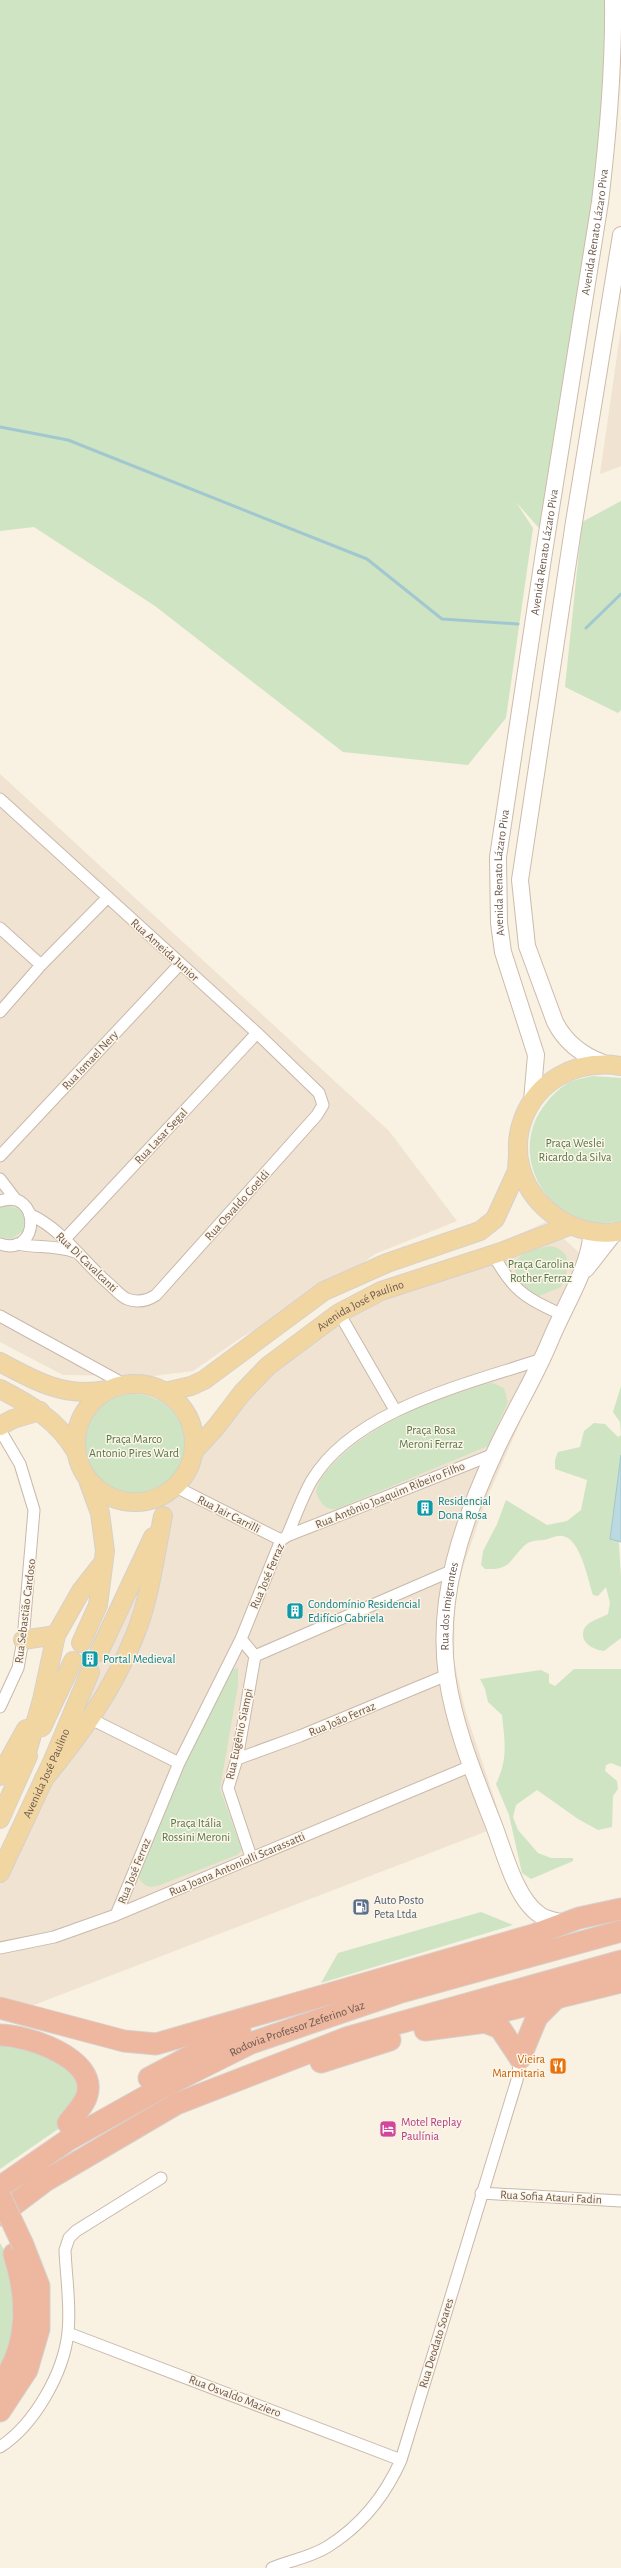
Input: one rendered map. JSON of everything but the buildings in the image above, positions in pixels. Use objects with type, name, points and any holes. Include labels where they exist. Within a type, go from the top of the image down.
[{"type":"highway","points":[[0,2008],[124,2040],[156,2044],[275,2011],[621,1909]]},
{"type":"highway","name":"Rodovia Professor Zeferino Vaz","points":[[0,2187],[68,2140],[161,2088],[251,2043],[398,1993],[621,1931]]},
{"type":"highway","points":[[0,2214],[45,2181],[176,2104],[349,2038],[621,1961]]},
{"type":"highway","points":[[0,2231],[62,2187],[159,2129],[203,2106],[318,2063],[425,2030],[621,1982]]},
{"type":"highway","points":[[520,2058],[537,2017],[555,1999]]},
{"type":"highway","points":[[0,2172],[68,2123],[275,2011]]},
{"type":"highway","points":[[425,2030],[485,2022],[500,2028],[520,2058]]},
{"type":"highway","points":[[0,2035],[26,2038],[69,2056],[80,2067],[87,2083],[88,2095],[68,2123]]},
{"type":"highway","points":[[0,2196],[19,2249],[24,2326],[17,2353],[0,2384]]},
{"type":"highway","points":[[0,2225],[19,2249],[40,2286],[39,2329],[28,2370],[0,2411]]},
{"type":"main road","name":"Avenida Renato Lázaro Piva","points":[[532,1100],[536,1055],[503,952],[499,923],[498,857],[544,552],[600,202],[607,146],[612,66],[613,0]]},
{"type":"main road","name":"Avenida Renato Lázaro Piva","points":[[602,1063],[576,1049],[560,1032],[555,1022],[526,946],[520,880],[573,529],[621,234]]},
{"type":"main road","points":[[165,1392],[191,1386],[204,1380],[324,1291],[387,1263],[480,1231],[495,1219],[517,1171],[520,1126],[532,1100],[545,1085],[562,1073],[582,1065],[602,1063],[621,1066]]},
{"type":"main road","points":[[518,1154],[526,1184],[543,1209],[569,1226],[592,1231],[618,1231]]},
{"type":"main road","name":"Avenida José Paulino","points":[[194,1451],[216,1427],[242,1393],[268,1366],[339,1312],[381,1291],[493,1254],[569,1226]]},
{"type":"main road","name":"Rua dos Imigrantes","points":[[566,1924],[541,1916],[523,1900],[471,1766],[447,1675],[444,1627],[452,1571],[464,1527],[494,1454],[542,1359],[561,1314],[580,1276],[589,1250],[592,1231]]},
{"type":"main road","name":"Rua dos Imigrantes","points":[[580,1276],[618,1231]]},
{"type":"main road","points":[[0,1362],[46,1386],[58,1390],[90,1393],[107,1390],[124,1384],[145,1384],[165,1392],[182,1407],[193,1428],[194,1451],[188,1471],[174,1489],[164,1516],[135,1634],[91,1719],[44,1778]]},
{"type":"main road","points":[[0,1389],[40,1410],[62,1430],[76,1450],[100,1513],[105,1551],[98,1605],[81,1643]]},
{"type":"main road","points":[[76,1450],[76,1432],[82,1415],[93,1401],[107,1390]]},
{"type":"main road","points":[[0,1426],[13,1419],[40,1410]]},
{"type":"main road","points":[[87,1479],[106,1496],[128,1503],[152,1501],[174,1489]]},
{"type":"main road","points":[[99,1652],[142,1558],[164,1516]]},
{"type":"main road","points":[[23,1766],[42,1700],[56,1634],[82,1591],[103,1563]]},
{"type":"main road","points":[[23,1640],[56,1634]]},
{"type":"main road","name":"Avenida José Paulino","points":[[0,1819],[23,1766],[73,1661]]},
{"type":"main road","name":"Avenida José Paulino","points":[[0,1873],[44,1778],[90,1672]]},
{"type":"main road","points":[[0,1776],[42,1700]]},
{"type":"street","name":"Rua Ameida Junior","points":[[0,799],[257,1033],[320,1093],[323,1105]]},
{"type":"street","points":[[0,1012],[41,965],[107,898]]},
{"type":"street","points":[[0,928],[41,965]]},
{"type":"street","name":"Rua Ismael Nery","points":[[0,1156],[180,964]]},
{"type":"street","name":"Rua Lasar Segal","points":[[65,1239],[257,1033]]},
{"type":"street","name":"Rua Osvaldo Goeldi","points":[[146,1300],[156,1295],[317,1115],[323,1105]]},
{"type":"street","points":[[0,1178],[16,1200]]},
{"type":"street","points":[[0,1201],[16,1200]]},
{"type":"street","name":"Rua Di Cavalcanti","points":[[16,1200],[28,1209],[31,1215],[44,1221],[65,1239],[77,1253],[125,1298],[135,1301],[146,1300]]},
{"type":"street","points":[[17,1244],[23,1241],[31,1229],[31,1215]]},
{"type":"street","points":[[0,1244],[17,1244],[29,1247],[60,1247],[77,1253]]},
{"type":"street","points":[[493,1254],[507,1278],[520,1293],[561,1314]]},
{"type":"street","points":[[339,1312],[395,1410]]},
{"type":"street","points":[[0,1316],[124,1384]]},
{"type":"street","name":"Rua José Ferraz","points":[[116,1915],[178,1763],[241,1639],[284,1538],[312,1480],[326,1462],[342,1446],[395,1410],[542,1359]]},
{"type":"street","name":"Rua Sebastião Cardoso","points":[[0,1430],[20,1464],[34,1510],[23,1640],[18,1668],[0,1707]]},
{"type":"street","name":"Rua Antônio Joaquim Ribeiro Filho","points":[[284,1538],[494,1454]]},
{"type":"street","name":"Rua Jair Carrilli","points":[[174,1489],[284,1538]]},
{"type":"street","points":[[241,1639],[255,1656],[452,1571]]},
{"type":"street","name":"Rua Eugênio Siampi","points":[[251,1857],[228,1788],[237,1759],[255,1656]]},
{"type":"street","name":"Rua João Ferraz","points":[[237,1759],[300,1736],[447,1675]]},
{"type":"street","points":[[91,1719],[178,1763]]},
{"type":"street","name":"Rua Joana Antoniolli Scarassatti","points":[[0,1948],[54,1937],[116,1915],[251,1857],[471,1766]]},
{"type":"street","name":"Rua Deodato Soares","points":[[272,2568],[326,2548],[365,2517],[389,2486],[401,2460],[481,2193],[517,2080],[520,2058]]},
{"type":"street","points":[[0,2447],[14,2438],[48,2392],[68,2333],[65,2250],[69,2238],[91,2220],[161,2178]]},
{"type":"street","name":"Rua Sofia Atauri Fadin","points":[[481,2193],[621,2201]]},
{"type":"street","name":"Rua Osvaldo Maziero","points":[[68,2333],[401,2460]]},
{"type":"shaded area","points":[[621,328],[621,466],[600,474]]},
{"type":"shaded area","points":[[0,774],[389,1131],[457,1221],[375,1254],[318,1296],[242,1337],[193,1371],[153,1376],[63,1375],[0,1342]]},
{"type":"shaded area","points":[[546,1222],[590,1263],[487,1498],[455,1590],[454,1661],[466,1713],[503,1825],[0,2018],[0,1859],[178,1469],[203,1430],[294,1336]]},
{"type":"green space","points":[[0,0],[610,0],[600,202],[546,536],[516,502],[533,528],[506,718],[468,765],[343,752],[155,606],[34,527],[0,531]]},
{"type":"green space","points":[[621,501],[621,710],[618,713],[565,687],[582,522]]},
{"type":"green space","name":"Praça Weslei Ricardo da Silva","points":[[593,1076],[621,1078],[621,1221],[594,1223],[579,1219],[563,1210],[549,1198],[539,1184],[533,1168],[530,1152],[531,1134],[537,1118],[549,1099],[561,1088],[572,1081]]},
{"type":"green space","points":[[6,1205],[19,1209],[25,1217],[23,1231],[11,1239],[0,1237],[0,1207]]},
{"type":"green space","name":"Praça Carolina Rother Ferraz","points":[[550,1246],[558,1248],[566,1257],[568,1262],[566,1274],[561,1287],[539,1296],[525,1287],[518,1279],[514,1262],[526,1251]]},
{"type":"green space","name":"Praça Rosa Meroni Ferraz","points":[[493,1383],[504,1388],[508,1402],[488,1446],[337,1509],[330,1509],[321,1502],[316,1492],[319,1483],[329,1468],[351,1447],[387,1424],[406,1414],[485,1384]]},
{"type":"green space","points":[[621,1386],[621,1435],[620,1422],[613,1412]]},
{"type":"green space","name":"Praça Marco Antonio Pires Ward","points":[[134,1394],[154,1398],[171,1409],[182,1426],[186,1446],[182,1466],[171,1483],[154,1494],[134,1498],[114,1494],[97,1483],[86,1466],[82,1446],[86,1426],[97,1409],[114,1398]]},
{"type":"green space","points":[[594,1423],[605,1424],[618,1437],[621,1435],[621,1486],[617,1514],[621,1576],[621,1638],[604,1651],[588,1645],[585,1642],[583,1634],[584,1629],[588,1624],[608,1614],[610,1603],[606,1587],[598,1596],[593,1595],[582,1560],[574,1544],[568,1538],[558,1536],[529,1542],[504,1567],[485,1569],[481,1565],[483,1551],[497,1524],[506,1500],[547,1525],[567,1521],[581,1510],[587,1480],[555,1469],[555,1460],[558,1452],[580,1447],[584,1431]]},
{"type":"green space","name":"Praça Itália Rossini Meroni","points":[[238,1668],[238,1685],[220,1789],[242,1850],[237,1855],[160,1885],[152,1887],[146,1886],[138,1875],[186,1757],[230,1670]]},
{"type":"green space","points":[[574,1669],[621,1669],[621,1767],[611,1763],[606,1765],[605,1771],[617,1781],[618,1789],[613,1796],[612,1827],[598,1830],[578,1819],[537,1790],[516,1805],[513,1817],[518,1830],[538,1853],[551,1858],[573,1858],[573,1861],[531,1879],[522,1873],[509,1815],[496,1784],[500,1775],[505,1751],[502,1715],[488,1702],[485,1689],[480,1679],[541,1670],[549,1674],[549,1683],[555,1686]]},
{"type":"green space","points":[[481,1912],[513,1925],[321,1983],[338,1953]]},
{"type":"green space","points":[[0,2041],[59,2058],[71,2068],[80,2089],[64,2125],[0,2169]]},
{"type":"green space","points":[[0,2243],[7,2255],[19,2321],[0,2374]]},
{"type":"water","points":[[621,1455],[621,1542],[610,1539]]},
{"type":"waterway","points":[[0,427],[68,440],[367,559],[442,619],[518,624]]},
{"type":"waterway","points":[[586,628],[621,594]]},
{"type":"place","name":"Residencial Dona Rosa","points":[[425,1508]]},
{"type":"place","name":"Condomínio Residencial Edifício Gabriela","points":[[295,1611]]},
{"type":"place","name":"Portal Medieval","points":[[90,1659]]},
{"type":"place","name":"Auto Posto Peta Ltda","points":[[361,1907]]},
{"type":"place","name":"Vieira Marmitaria","points":[[558,2066]]},
{"type":"place","name":"Motel Replay Paulínia","points":[[388,2129]]}]
